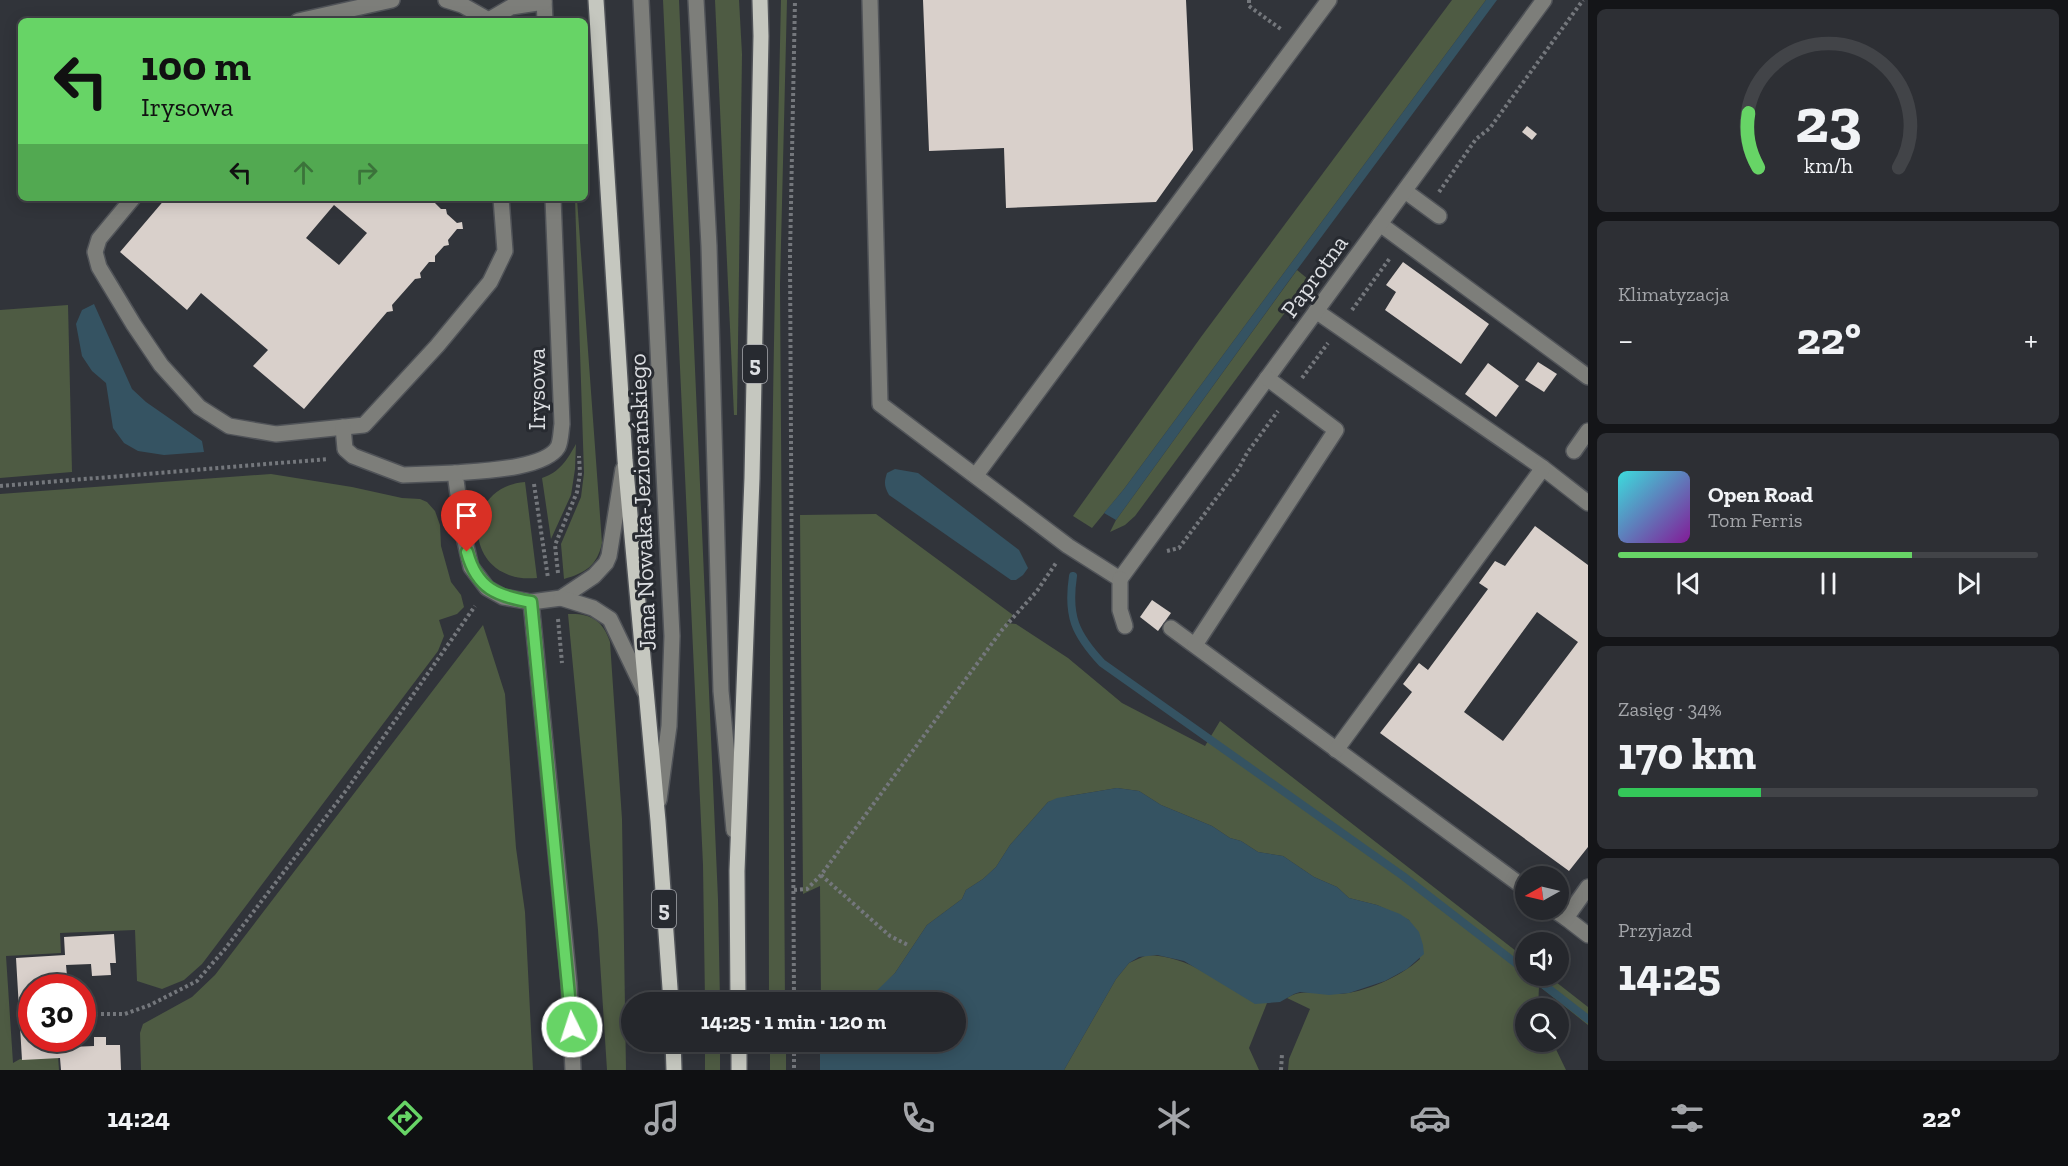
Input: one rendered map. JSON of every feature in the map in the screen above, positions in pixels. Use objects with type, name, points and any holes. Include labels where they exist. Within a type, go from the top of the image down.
[{"type":"main road","name":"5","points":[[596,0],[625,460],[657,816]]},
{"type":"main road","name":"5","points":[[738,992],[737,872],[752,478],[761,48],[760,0]]},
{"type":"main road","name":"Jana Nowaka-Jeziorańskiego","points":[[657,816],[670,992]]},
{"type":"main road","points":[[673,1052],[674,1070]]},
{"type":"main road","points":[[739,1052],[739,1070]]},
{"type":"street","points":[[311,18],[392,0]]},
{"type":"street","points":[[446,0],[462,5],[484,18]]},
{"type":"street","name":"Jana Nowaka-Jeziorańskiego","points":[[641,0],[672,636],[669,726],[657,816]]},
{"type":"street","points":[[696,0],[709,246],[721,681],[737,872]]},
{"type":"street","points":[[870,0],[880,404],[1068,546],[1120,579],[1120,610],[1125,626]]},
{"type":"street","points":[[976,475],[1329,0]]},
{"type":"street","name":"Paprotna","points":[[1120,579],[1544,0]]},
{"type":"street","points":[[491,18],[511,7],[544,1],[545,18]]},
{"type":"street","points":[[1404,191],[1433,212]]},
{"type":"street","points":[[131,201],[99,239],[95,252],[99,267],[134,326],[161,364],[199,407],[229,426],[276,434],[364,425],[437,345],[490,282],[505,251],[501,201]]},
{"type":"street","name":"Irysowa","points":[[352,456],[403,476],[495,469],[546,459],[558,446],[562,424],[553,201]]},
{"type":"street","points":[[1380,224],[1492,300],[1588,377]]},
{"type":"street","points":[[1316,311],[1543,468],[1588,503]]},
{"type":"street","points":[[1195,645],[1336,430],[1267,378]]},
{"type":"street","points":[[343,427],[345,448],[352,456]]},
{"type":"street","points":[[1574,451],[1588,431]]},
{"type":"street","points":[[456,473],[464,537],[471,567],[487,588],[503,597],[531,602],[556,598],[594,576],[606,563],[625,460]]},
{"type":"street","points":[[1336,750],[1543,468]]},
{"type":"street","points":[[556,598],[592,608],[610,619],[645,692]]},
{"type":"street","points":[[531,602],[569,982],[573,1070]]},
{"type":"street","points":[[1171,628],[1515,881]]},
{"type":"street","points":[[1569,905],[1588,887]]},
{"type":"street","points":[[1568,920],[1588,935]]},
{"type":"path","points":[[794,992],[790,256],[795,0]]},
{"type":"path","points":[[1249,0],[1249,6],[1297,41]]},
{"type":"path","points":[[1433,212],[1476,139],[1490,128],[1583,0]]},
{"type":"path","points":[[1161,555],[1165,551],[1179,548],[1402,240]]},
{"type":"path","points":[[0,486],[304,462],[352,456]]},
{"type":"path","points":[[531,462],[556,598]]},
{"type":"path","points":[[794,890],[807,890],[820,875],[1002,630],[1037,591],[1068,546]]},
{"type":"path","points":[[96,1014],[125,1014],[150,1005],[197,981],[225,949],[348,788],[487,588]]},
{"type":"path","points":[[820,875],[890,936],[908,945]]},
{"type":"path","points":[[794,1052],[794,1070]]},
{"type":"path","points":[[1281,1070],[1282,1054]]},
{"type":"green space","points":[[663,0],[679,0],[718,899],[720,992],[705,992],[703,865]]},
{"type":"green space","points":[[715,0],[739,0],[742,54],[737,415],[734,415]]},
{"type":"green space","points":[[781,0],[787,0],[780,285],[785,992],[769,992],[769,752]]},
{"type":"green space","points":[[1452,0],[1486,0],[1124,489],[1092,528],[1073,516],[1201,337]]},
{"type":"green space","points":[[575,201],[577,201],[602,543],[597,557],[589,567],[564,579],[561,544],[581,497],[584,473]]},
{"type":"green space","points":[[1297,270],[1308,279],[1295,299],[1135,516],[1125,525],[1110,532],[1116,520]]},
{"type":"green space","points":[[68,305],[72,472],[0,478],[0,310]]},
{"type":"green space","points":[[576,444],[571,495],[551,539],[542,478],[562,465]]},
{"type":"green space","points":[[271,474],[427,502],[435,511],[440,525],[441,546],[451,582],[461,595],[464,607],[457,614],[439,620],[444,636],[438,651],[202,964],[184,980],[162,989],[137,981],[135,930],[60,933],[61,953],[6,956],[13,1063],[20,1059],[58,1056],[59,1070],[0,1070],[0,494]]},
{"type":"green space","points":[[525,482],[537,578],[512,576],[494,567],[483,552],[478,534],[480,516],[488,500],[503,488]]},
{"type":"green space","points":[[876,514],[1013,615],[1007,623],[1016,624],[1068,658],[1122,703],[1205,746],[1220,721],[1515,950],[1515,986],[1539,986],[1538,998],[1515,998],[1515,1052],[1557,1052],[1566,1070],[1288,1070],[1289,1059],[1310,1009],[1287,998],[1299,993],[1338,994],[1359,991],[1381,983],[1412,966],[1420,959],[1409,920],[1377,905],[1349,898],[1337,887],[1314,877],[1283,856],[1258,852],[1212,826],[1161,805],[1139,791],[1117,788],[1048,802],[1010,845],[996,867],[966,890],[962,899],[927,925],[895,973],[878,992],[821,992],[820,886],[803,894],[800,515]]},
{"type":"green space","points":[[568,614],[595,619],[604,628],[610,642],[622,819],[625,992],[621,992],[621,1052],[626,1052],[626,1070],[607,1070],[598,930]]},
{"type":"green space","points":[[483,625],[505,694],[516,848],[525,912],[533,1070],[141,1070],[140,1033],[143,1024],[192,997],[215,975]]},
{"type":"green space","points":[[1147,955],[1162,956],[1190,965],[1255,1003],[1267,1003],[1249,1048],[1259,1070],[1064,1070],[1116,979],[1129,963]]},
{"type":"green space","points":[[1539,986],[1561,986],[1588,1007],[1588,1025],[1569,1010],[1569,998],[1554,998]]},
{"type":"green space","points":[[705,1052],[720,1052],[720,1070],[705,1070]]},
{"type":"green space","points":[[770,1052],[786,1052],[786,1070],[770,1070]]},
{"type":"water","points":[[1486,0],[1497,0],[1288,282],[1116,520],[1104,513],[1124,489]]},
{"type":"water","points":[[94,304],[132,389],[146,402],[202,441],[204,452],[164,455],[138,451],[124,443],[113,428],[106,383],[92,371],[82,356],[76,324],[82,310]]},
{"type":"water","points":[[895,469],[918,473],[1019,550],[1028,568],[1023,575],[1016,580],[1011,580],[889,495],[885,479],[887,473]]},
{"type":"water","points":[[1117,788],[1139,791],[1161,805],[1212,826],[1258,852],[1283,856],[1314,877],[1337,887],[1349,898],[1400,914],[1409,920],[1419,932],[1424,954],[1407,969],[1385,981],[1349,993],[1329,995],[1300,992],[1280,1002],[1255,1004],[1184,961],[1157,955],[1139,957],[1129,963],[1116,979],[1064,1070],[820,1070],[820,1052],[966,1052],[966,992],[875,992],[895,973],[927,925],[962,899],[966,890],[996,867],[1010,845],[1048,802],[1057,798]]},
{"type":"building","points":[[923,0],[1186,0],[1193,150],[1156,202],[1006,208],[1004,148],[929,151]]},
{"type":"building","points":[[1527,126],[1537,134],[1532,140],[1522,132]]},
{"type":"building","points":[[163,201],[433,201],[441,209],[446,209],[447,214],[457,223],[462,222],[463,229],[457,229],[448,240],[449,245],[444,246],[435,256],[435,262],[429,262],[420,273],[421,278],[415,279],[392,305],[393,311],[387,312],[304,409],[253,366],[268,350],[201,293],[187,310],[120,252]],"holes":[[[334,205],[367,233],[339,265],[306,238]]]},
{"type":"building","points":[[1403,262],[1489,324],[1461,364],[1385,310],[1396,292],[1386,285]]},
{"type":"building","points":[[1538,362],[1557,374],[1544,392],[1525,380]]},
{"type":"building","points":[[1488,363],[1519,386],[1496,417],[1465,394]]},
{"type":"building","points":[[1535,526],[1588,565],[1588,847],[1569,871],[1569,866],[1562,866],[1380,733],[1412,692],[1403,684],[1419,663],[1428,670],[1488,589],[1479,583],[1495,561],[1505,566]],"holes":[[[1537,612],[1578,642],[1503,741],[1464,712]]]},
{"type":"building","points":[[1152,600],[1171,613],[1158,631],[1140,617]]},
{"type":"building","points":[[114,934],[116,963],[110,963],[111,975],[92,974],[91,964],[66,965],[67,974],[18,974],[18,992],[16,958],[65,955],[64,937]]},
{"type":"building","points":[[96,1037],[106,1037],[106,1045],[120,1045],[121,1070],[61,1070],[60,1058],[22,1060],[22,1052],[96,1052]]},
{"type":"waterway","points":[[1073,576],[1071,602],[1075,624],[1085,643],[1102,663],[1403,876],[1515,963]]},
{"type":"waterway","points":[[1545,986],[1588,1019]]},
{"type":"route","points":[[467,552],[471,567],[487,588],[503,597],[531,602],[572,1027]]}]
